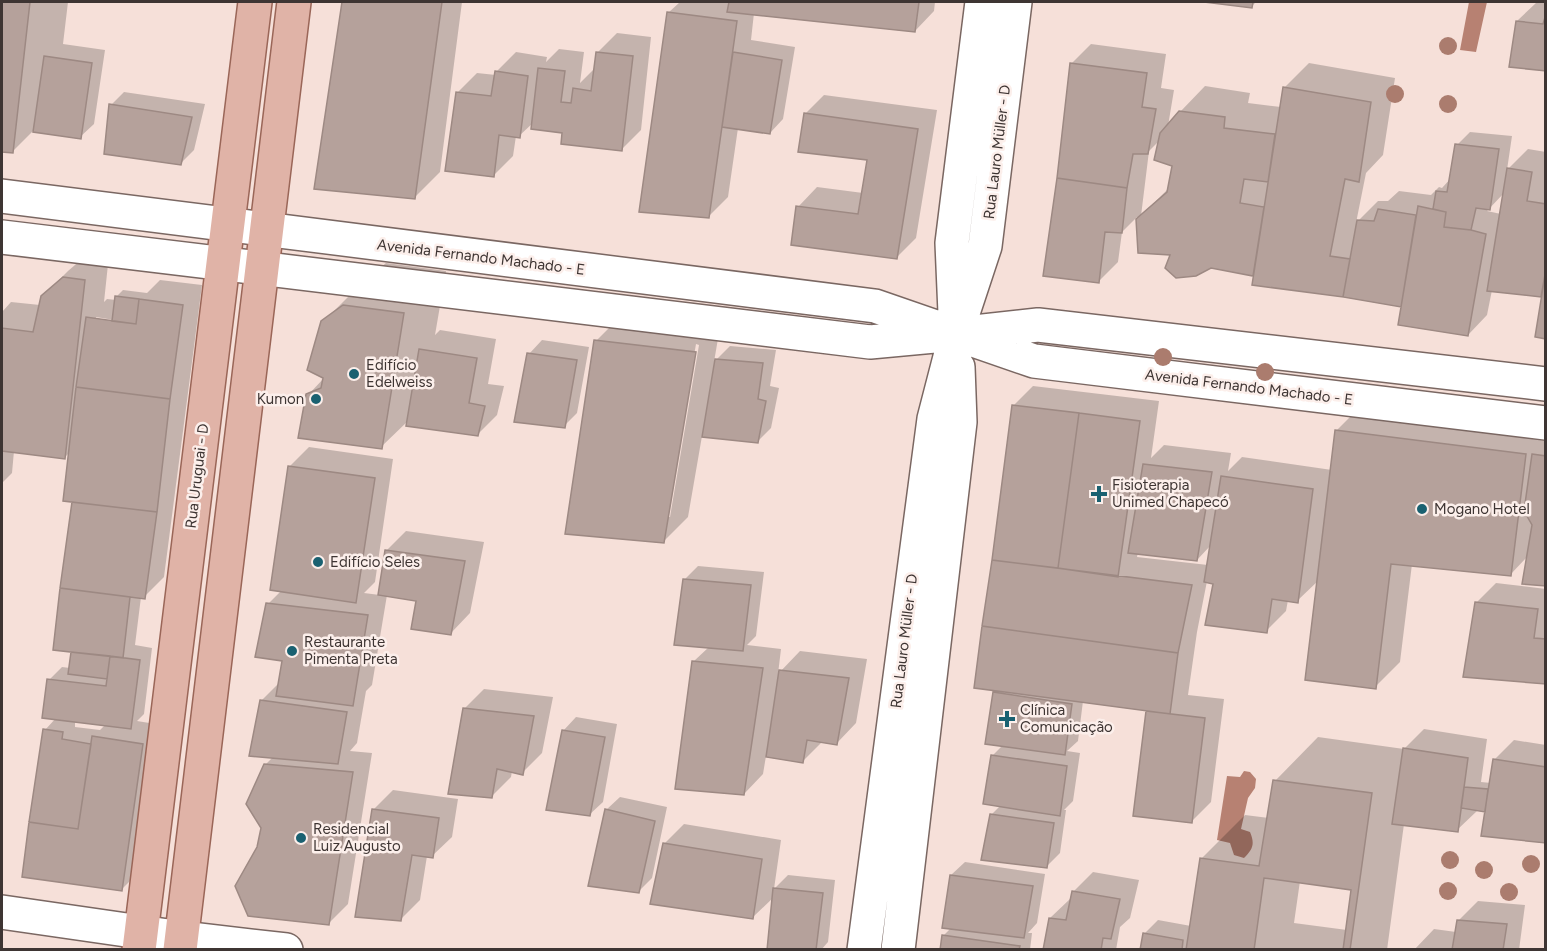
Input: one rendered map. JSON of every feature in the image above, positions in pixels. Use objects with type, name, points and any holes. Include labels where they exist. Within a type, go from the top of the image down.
[{"type":"main road","name":"Rua Uruguai - D","points":[[140,941],[255,2]]},
{"type":"main road","points":[[181,944],[294,2]]},
{"type":"street","name":"Rua Lauro Müller - D","points":[[956,334],[952,243],[982,2]]},
{"type":"street","name":"Rua Lauro Müller - D","points":[[898,950],[933,419],[956,334],[985,246],[1015,2]]},
{"type":"street","points":[[969,109],[1002,111]]},
{"type":"street","name":"Avenida Fernando Machado - E","points":[[2,196],[875,306],[1034,361],[1545,423]]},
{"type":"street","name":"Avenida Fernando Machado - E","points":[[2,237],[870,342],[1038,325],[1545,384]]},
{"type":"street","points":[[604,310],[609,274]]},
{"type":"street","points":[[1320,396],[1326,359]]},
{"type":"street","name":"Rua Lauro Müller - D","points":[[864,950],[916,670]]},
{"type":"street","points":[[2,912],[140,941],[286,950]]},
{"type":"shaded area","points":[[1469,2],[1487,2],[1476,52],[1460,50]]},
{"type":"shaded area","points":[[1244,771],[1250,772],[1256,779],[1255,788],[1248,798],[1241,829],[1250,832],[1253,843],[1244,858],[1234,855],[1230,843],[1217,840],[1227,776],[1240,777]]},
{"type":"building","points":[[2,2],[30,2],[13,153],[2,152]]},
{"type":"building","points":[[342,2],[442,2],[415,199],[314,189]]},
{"type":"building","points":[[729,2],[919,2],[915,32],[727,12]]},
{"type":"building","points":[[1204,2],[1253,2],[1252,8]]},
{"type":"building","points":[[667,12],[737,21],[709,218],[639,212]]},
{"type":"building","points":[[1546,14],[1546,71],[1509,67],[1516,21],[1543,24]]},
{"type":"building","points":[[596,52],[633,56],[622,151],[561,144],[562,133],[531,129],[538,68],[565,71],[561,102],[571,103],[573,88],[591,91]]},
{"type":"building","points":[[733,52],[782,60],[770,134],[722,127]]},
{"type":"building","points":[[44,56],[92,63],[81,139],[33,132]]},
{"type":"building","points":[[1070,63],[1147,73],[1142,107],[1156,109],[1148,154],[1133,154],[1127,188],[1057,178]]},
{"type":"building","points":[[495,71],[528,76],[520,138],[499,135],[494,177],[445,171],[456,92],[491,96]]},
{"type":"building","points":[[1283,87],[1371,102],[1359,182],[1345,179],[1330,256],[1350,259],[1343,297],[1252,285]]},
{"type":"building","points":[[109,104],[192,117],[181,165],[104,154]]},
{"type":"building","points":[[1179,111],[1225,117],[1224,128],[1275,134],[1268,182],[1244,179],[1240,203],[1264,207],[1253,276],[1211,268],[1196,276],[1176,278],[1165,268],[1170,255],[1138,253],[1136,219],[1167,192],[1172,166],[1154,160],[1160,133]]},
{"type":"building","points":[[804,113],[918,129],[897,259],[791,245],[796,206],[858,214],[867,160],[798,152]]},
{"type":"building","points":[[1455,144],[1499,149],[1490,210],[1476,208],[1471,230],[1444,227],[1446,212],[1433,209],[1436,191],[1447,192]]},
{"type":"building","points":[[1507,168],[1532,172],[1527,201],[1546,204],[1546,269],[1541,297],[1487,291]]},
{"type":"building","points":[[1057,178],[1127,188],[1122,233],[1105,232],[1099,283],[1043,276]]},
{"type":"building","points":[[1418,206],[1446,212],[1444,227],[1486,234],[1468,336],[1398,325]]},
{"type":"building","points":[[1378,209],[1416,215],[1401,307],[1343,297],[1357,220],[1374,221]]},
{"type":"building","points":[[1546,269],[1546,339],[1535,337]]},
{"type":"building","points":[[63,277],[85,280],[65,459],[2,451],[2,328],[33,332],[41,296]]},
{"type":"building","points":[[115,296],[139,299],[136,324],[112,321]]},
{"type":"building","points":[[139,299],[183,305],[170,399],[76,387],[86,317],[136,324]]},
{"type":"building","name":"Edifício Edelweiss","points":[[343,305],[404,313],[382,449],[298,438],[306,394],[321,388],[323,378],[307,370],[321,321]]},
{"type":"building","points":[[594,340],[696,352],[664,543],[565,534]]},
{"type":"building","points":[[419,349],[477,358],[469,403],[485,406],[478,436],[406,426]]},
{"type":"building","points":[[527,353],[577,360],[565,428],[514,422]]},
{"type":"building","points":[[715,359],[763,363],[758,399],[766,401],[758,443],[702,437]]},
{"type":"building","points":[[76,387],[170,399],[157,512],[63,501]]},
{"type":"building","points":[[1012,405],[1079,413],[1058,568],[992,560]]},
{"type":"building","name":"Fisioterapia Unimed Chapecó","points":[[1079,413],[1140,421],[1118,577],[1058,568]]},
{"type":"building","name":"Mogano Hotel","points":[[1335,430],[1526,454],[1511,576],[1391,564],[1376,689],[1305,680]]},
{"type":"building","points":[[1532,454],[1546,456],[1546,586],[1522,584],[1532,525],[1524,511]]},
{"type":"building","points":[[1143,464],[1212,472],[1197,561],[1128,553]]},
{"type":"building","name":"Edifício Seles","points":[[288,466],[375,478],[356,603],[270,590]]},
{"type":"building","points":[[1221,476],[1313,489],[1298,603],[1272,599],[1267,633],[1205,625],[1213,584],[1204,582]]},
{"type":"building","points":[[72,502],[157,512],[145,599],[60,588]]},
{"type":"building","points":[[385,550],[465,561],[451,635],[411,629],[416,601],[378,595]]},
{"type":"building","points":[[992,560],[1192,585],[1178,653],[982,626]]},
{"type":"building","points":[[683,579],[751,585],[743,651],[674,645]]},
{"type":"building","points":[[60,588],[130,597],[123,658],[53,650]]},
{"type":"building","points":[[1475,602],[1538,609],[1534,638],[1546,639],[1546,684],[1463,677]]},
{"type":"building","points":[[266,603],[368,615],[353,706],[276,696],[282,661],[255,657]]},
{"type":"building","points":[[982,626],[1178,653],[1170,714],[974,688]]},
{"type":"building","points":[[71,652],[110,656],[107,679],[68,674]]},
{"type":"building","points":[[110,656],[140,660],[131,729],[42,718],[47,679],[106,686]]},
{"type":"building","points":[[692,661],[763,668],[744,795],[675,789]]},
{"type":"building","points":[[779,670],[849,678],[837,745],[807,740],[803,763],[766,757]]},
{"type":"building","points":[[993,692],[1072,704],[1065,755],[985,744]]},
{"type":"building","points":[[260,700],[347,712],[338,764],[249,756]]},
{"type":"building","points":[[463,708],[534,716],[523,775],[497,769],[492,798],[448,794]]},
{"type":"building","points":[[1146,711],[1205,718],[1192,823],[1133,816]]},
{"type":"building","points":[[43,729],[63,732],[62,739],[91,744],[78,829],[29,822]]},
{"type":"building","points":[[562,730],[605,737],[590,816],[546,810]]},
{"type":"building","points":[[92,736],[143,744],[122,891],[22,877],[29,822],[78,829]]},
{"type":"building","points":[[1403,748],[1468,758],[1458,832],[1392,824]]},
{"type":"building","points":[[991,755],[1067,766],[1060,816],[983,804]]},
{"type":"building","points":[[1493,759],[1546,767],[1546,843],[1481,836]]},
{"type":"building","name":"Residencial Luiz Augusto","points":[[264,764],[353,772],[329,925],[248,916],[235,886],[257,847],[261,828],[246,804]]},
{"type":"building","points":[[1273,780],[1372,793],[1350,950],[1343,950],[1351,890],[1264,878],[1254,950],[1186,950],[1200,858],[1259,866]]},
{"type":"building","points":[[1464,787],[1488,789],[1485,812],[1461,808]]},
{"type":"building","points":[[372,809],[439,818],[433,858],[412,855],[401,921],[355,917]]},
{"type":"building","points":[[605,809],[655,821],[639,893],[588,886]]},
{"type":"building","points":[[990,814],[1054,823],[1047,868],[981,860]]},
{"type":"building","points":[[663,843],[762,859],[753,919],[650,904]]},
{"type":"building","points":[[950,875],[1033,886],[1024,938],[942,928]]},
{"type":"building","points":[[773,888],[823,893],[816,950],[767,950]]},
{"type":"building","points":[[1072,891],[1120,899],[1111,939],[1103,938],[1101,950],[1043,950],[1049,918],[1066,920]]},
{"type":"building","points":[[1457,920],[1507,924],[1503,950],[1452,950]]},
{"type":"building","points":[[1143,933],[1183,940],[1182,950],[1140,950]]},
{"type":"building","points":[[942,935],[1020,946],[1019,950],[940,950]]},
{"type":"place","name":"Edifício Edelweiss","points":[[354,374]]},
{"type":"place","name":"Kumon","points":[[316,399]]},
{"type":"place","name":"Fisioterapia Unimed Chapecó","points":[[1099,494]]},
{"type":"place","name":"Mogano Hotel","points":[[1422,509]]},
{"type":"place","name":"Edifício Seles","points":[[318,562]]},
{"type":"place","name":"Restaurante Pimenta Preta","points":[[292,651]]},
{"type":"place","name":"Clínica Comunicação","points":[[1007,719]]},
{"type":"place","name":"Residencial Luiz Augusto","points":[[301,838]]}]
